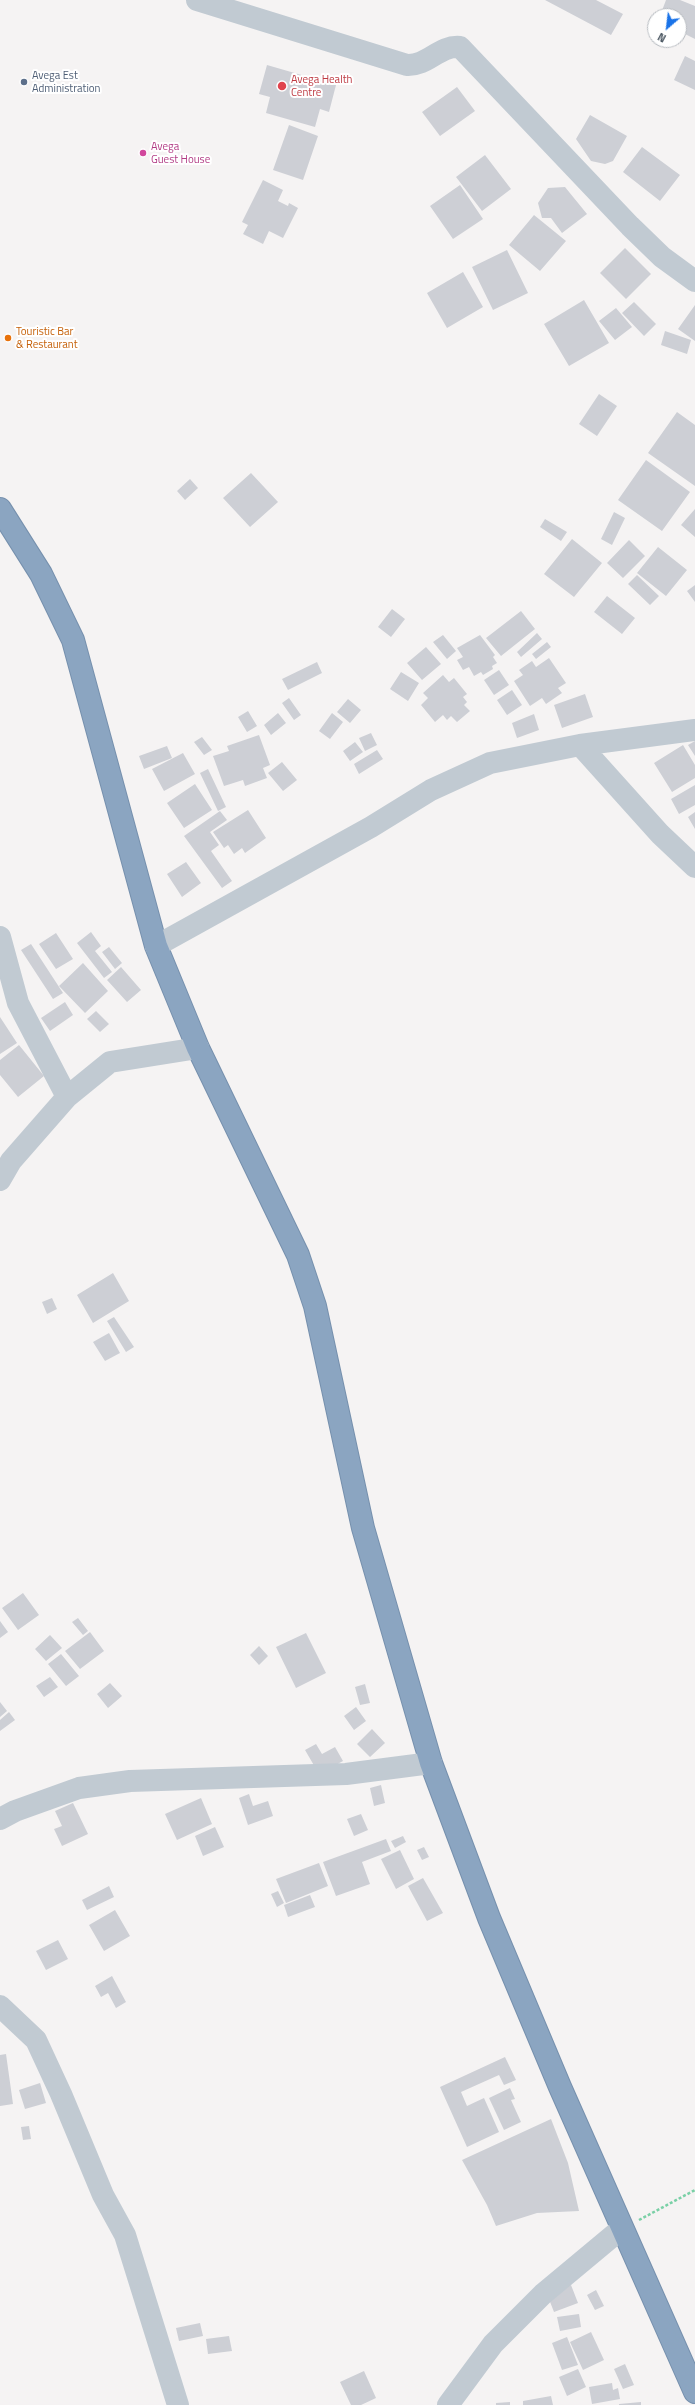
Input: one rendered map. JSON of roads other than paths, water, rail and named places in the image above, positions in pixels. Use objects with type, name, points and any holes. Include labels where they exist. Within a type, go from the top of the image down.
[{"type":"highway","points":[[0,509],[41,574],[73,640],[156,946],[198,1048],[298,1255],[315,1306],[363,1528],[431,1762],[489,1918],[621,2229],[695,2392]]},
{"type":"street","points":[[197,0],[407,65],[418,66],[449,46],[460,47],[630,226],[662,257],[695,281]]},
{"type":"street","points":[[156,946],[372,826],[431,790],[490,763],[580,745],[695,730]]},
{"type":"street","points":[[580,745],[660,834],[695,867]]},
{"type":"street","points":[[0,937],[18,1003],[67,1098]]},
{"type":"street","points":[[0,1180],[11,1161],[67,1098],[110,1062],[198,1048]]},
{"type":"street","points":[[0,1819],[15,1811],[79,1788],[108,1784],[201,1778],[346,1774],[431,1762]]},
{"type":"street","points":[[0,2006],[36,2040],[62,2094],[103,2195],[125,2235],[178,2405]]},
{"type":"street","points":[[448,2405],[493,2344],[543,2294],[621,2229]]},
{"type":"place","name":"Avega Est Administration","points":[[24,82]]},
{"type":"place","name":"Avega Health Centre","points":[[282,86]]},
{"type":"place","name":"Avega Guest House","points":[[143,153]]},
{"type":"place","name":"Touristic Bar & Restaurant","points":[[8,338]]}]
